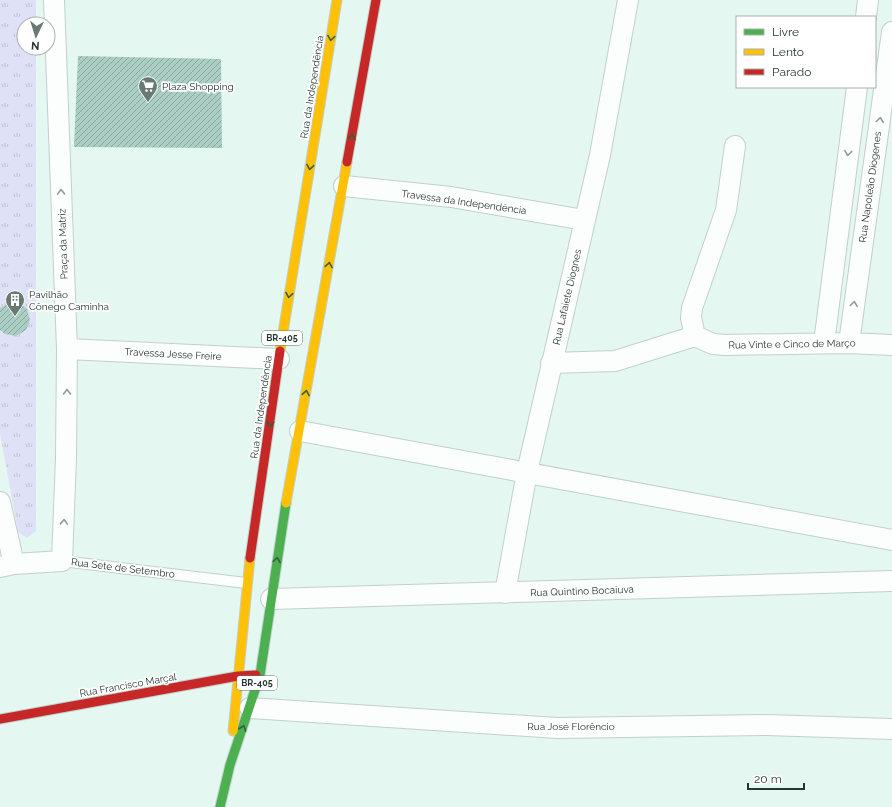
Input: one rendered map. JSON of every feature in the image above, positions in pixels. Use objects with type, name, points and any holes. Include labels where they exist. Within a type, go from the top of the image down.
[{"type":"main road","name":"Rua da Independência","points":[[238,676],[246,583],[279,359],[337,0]]},
{"type":"main road","name":"BR-405","points":[[220,807],[230,765],[260,675],[271,598],[376,0]]},
{"type":"main road","name":"Rua Francisco Marçal","points":[[0,719],[238,676],[260,675]]},
{"type":"main road","name":"BR-405","points":[[230,765],[238,676]]},
{"type":"street","name":"Praça da Matriz","points":[[54,0],[67,349],[66,458],[62,561]]},
{"type":"street","name":"Rua Lafaiete Diognes","points":[[505,593],[527,472],[600,155],[628,0]]},
{"type":"street","points":[[866,16],[868,0]]},
{"type":"street","name":"Rua Napoleão Diogenes","points":[[849,343],[892,32]]},
{"type":"street","points":[[824,343],[857,88]]},
{"type":"street","points":[[551,363],[615,361],[695,336],[691,318],[692,308],[726,210],[735,146]]},
{"type":"street","name":"Travessa da Independência","points":[[344,186],[451,198],[584,220]]},
{"type":"street","points":[[838,238],[863,240]]},
{"type":"street","name":"Rua Vinte e Cinco de Março","points":[[695,336],[708,342],[725,344],[849,343],[892,345]]},
{"type":"street","name":"Travessa Jesse Freire","points":[[67,349],[279,359]]},
{"type":"street","points":[[300,431],[892,540]]},
{"type":"street","points":[[0,502],[7,565]]},
{"type":"street","name":"Rua Sete de Setembro","points":[[7,565],[62,561]]},
{"type":"street","name":"Rua Quintino Bocaiuva","points":[[271,598],[505,593],[892,581]]},
{"type":"street","name":"Rua José Florêncio","points":[[250,708],[557,728],[766,725],[892,729]]},
{"type":"lane","name":"Rua Sete de Setembro","points":[[62,561],[246,583]]},
{"type":"green space","points":[[0,0],[36,0],[36,16],[16,16],[16,56],[36,56],[36,531],[27,538],[18,532],[0,433]]},
{"type":"building","name":"Plaza Shopping","points":[[78,56],[221,59],[222,148],[74,147]]},
{"type":"building","name":"Pavilhão Cônego Caminha","points":[[12,302],[22,305],[27,309],[30,320],[26,330],[16,336],[5,334],[0,330],[0,308]]},
{"type":"traffic: fast","points":[[220,807],[230,765],[260,675],[286,503]]},
{"type":"traffic: slow","points":[[280,351],[337,0]]},
{"type":"traffic: slow","points":[[286,503],[347,162]]},
{"type":"traffic: slow","points":[[233,731],[250,558]]},
{"type":"traffic: jam","points":[[347,162],[376,0]]},
{"type":"traffic: jam","points":[[250,558],[280,351]]},
{"type":"traffic: jam","points":[[0,719],[238,676],[256,675]]},
{"type":"place","name":"Plaza Shopping","points":[[148,103]]},
{"type":"place","name":"Pavilhão Cônego Caminha","points":[[15,317]]}]
